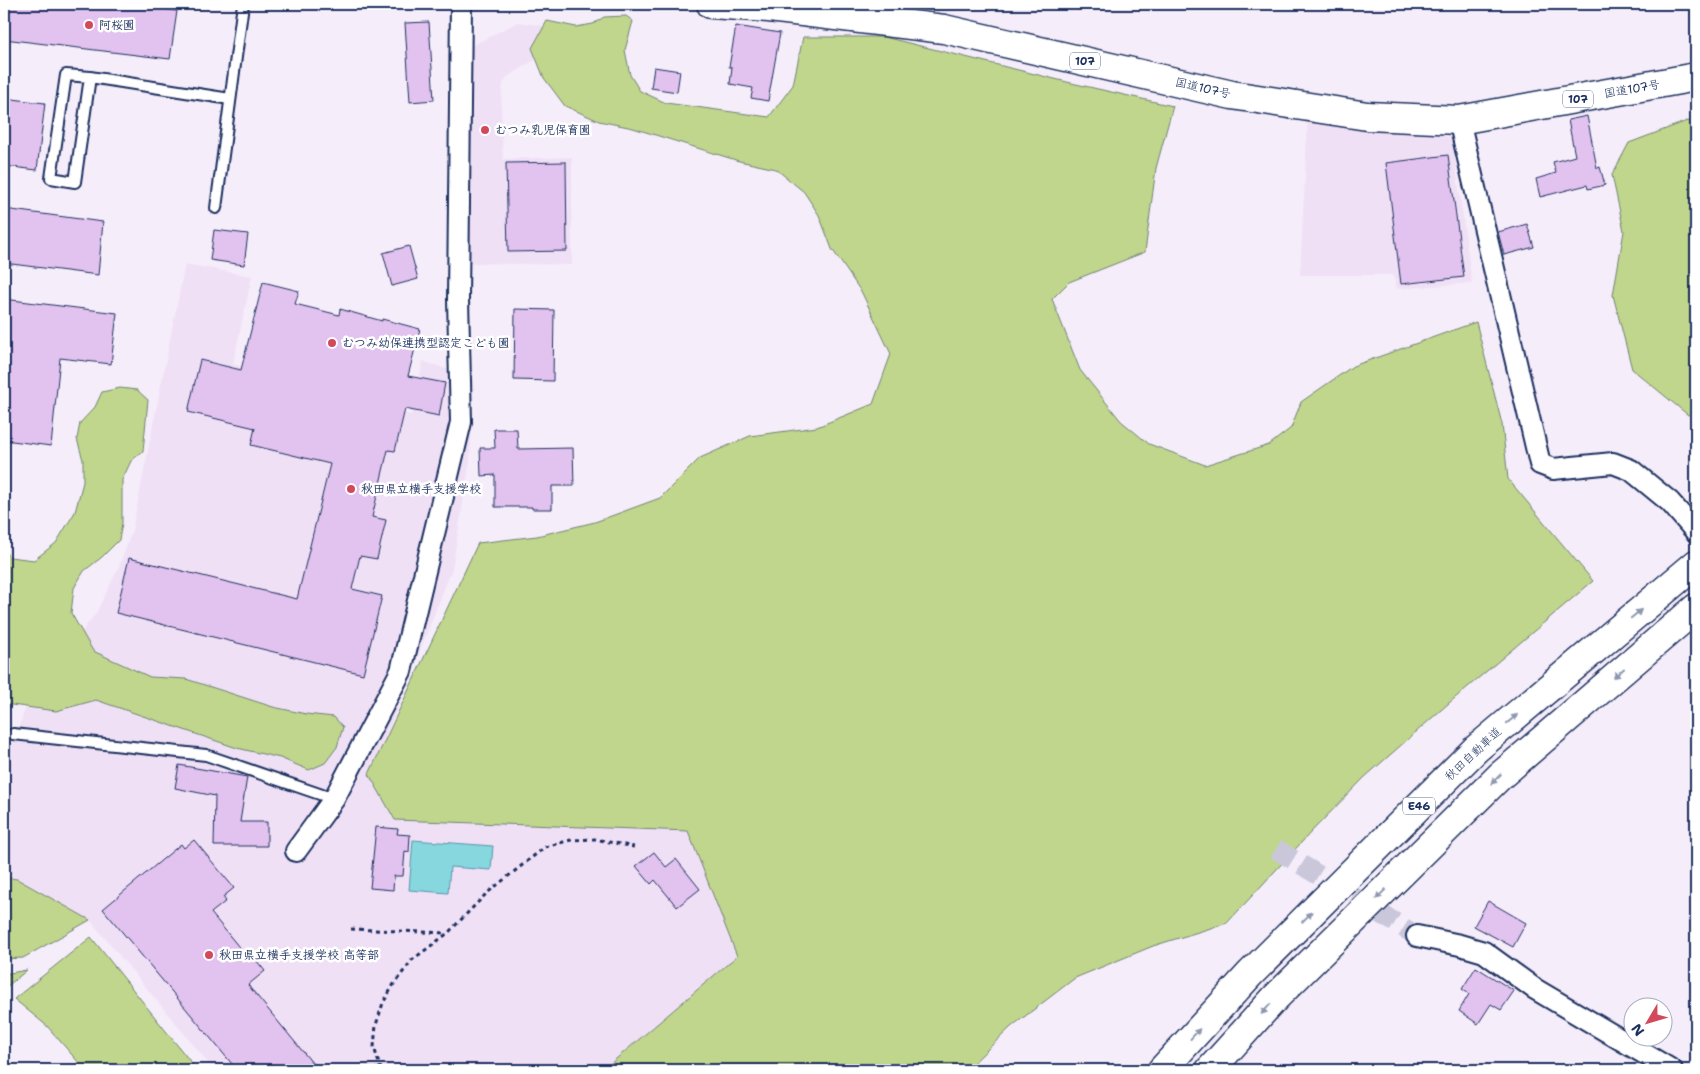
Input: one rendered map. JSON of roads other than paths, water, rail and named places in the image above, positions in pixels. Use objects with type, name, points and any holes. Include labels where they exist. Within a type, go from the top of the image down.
[{"type":"highway","name":"国道107号","points":[[711,4],[769,6],[944,29],[1232,95],[1367,116],[1459,120],[1696,78]]},
{"type":"highway","name":"秋田自動車道","points":[[1162,1070],[1250,974],[1476,749],[1696,564]]},
{"type":"highway","name":"E46","points":[[1210,1070],[1275,998],[1500,776],[1696,608]]},
{"type":"street","points":[[296,850],[334,799],[401,671],[461,422],[458,262],[461,4]]},
{"type":"street","points":[[1459,120],[1540,464],[1553,469],[1613,463],[1631,470],[1670,502],[1696,532]]},
{"type":"street","points":[[1417,936],[1484,952],[1535,989],[1672,1070]]},
{"type":"lane","points":[[216,208],[242,4]]},
{"type":"lane","points":[[90,77],[75,182],[51,178],[66,74],[90,77],[230,99]]},
{"type":"lane","points":[[13,734],[206,755],[334,799]]},
{"type":"water","points":[[413,840],[493,846],[491,870],[450,867],[448,893],[409,890]]},
{"type":"tunnel","points":[[1276,849],[1417,936]]},
{"type":"place","name":"阿桜園","points":[[89,25]]},
{"type":"place","name":"むつみ乳児保育園","points":[[485,130]]},
{"type":"place","name":"むつみ幼保連携型認定こども園","points":[[332,343]]},
{"type":"place","name":"秋田県立横手支援学校","points":[[351,489]]},
{"type":"place","name":"秋田県立横手支援学校 高等部","points":[[209,955]]}]
